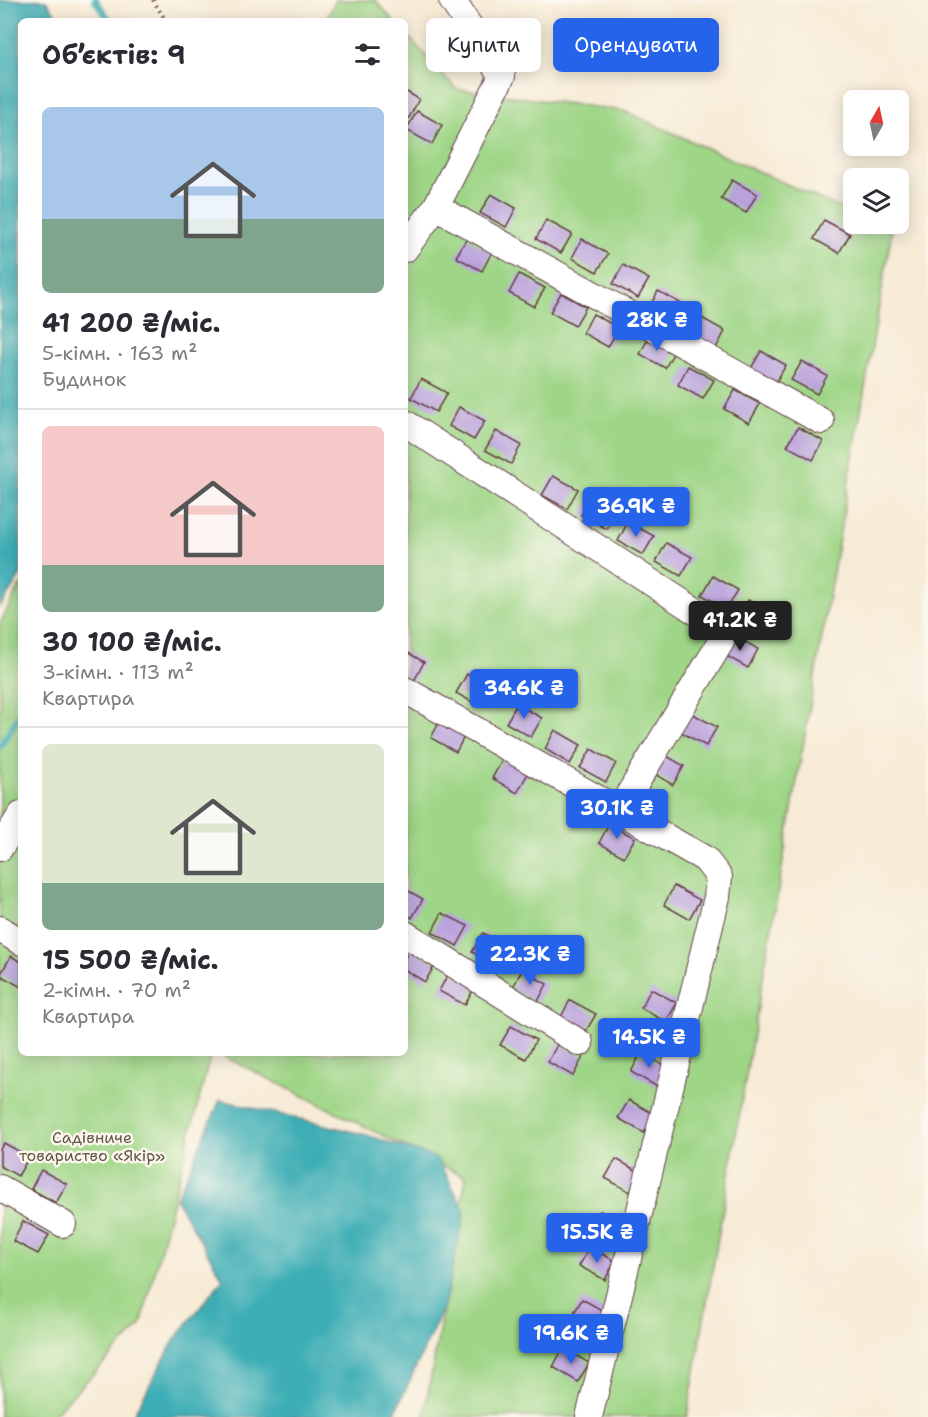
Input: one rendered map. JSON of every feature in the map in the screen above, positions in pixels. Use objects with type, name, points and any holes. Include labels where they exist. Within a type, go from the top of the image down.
[{"type":"street","points":[[408,245],[436,207],[502,76],[452,0]]},
{"type":"street","points":[[436,207],[821,421]]},
{"type":"street","points":[[408,425],[720,627],[722,640],[619,811]]},
{"type":"street","points":[[408,692],[705,859],[719,877],[717,897],[590,1417]]},
{"type":"street","points":[[0,848],[18,819]]},
{"type":"street","points":[[0,929],[18,940]]},
{"type":"street","points":[[408,936],[580,1043]]},
{"type":"street","points":[[0,1188],[63,1224]]},
{"type":"path","points":[[153,0],[164,18]]},
{"type":"green space","points":[[336,0],[375,0],[391,18],[327,18]]},
{"type":"green space","points":[[408,36],[426,56],[426,72],[441,72],[456,89],[624,111],[843,210],[843,234],[891,234],[687,1417],[424,1417],[466,1177],[223,1056],[408,1056]]},
{"type":"green space","name":"Садівниче товариство «Якір»","points":[[18,590],[18,1056],[210,1056],[141,1325],[51,1417],[0,1417],[0,623]]},
{"type":"water","points":[[0,0],[46,0],[58,18],[18,18],[18,580],[0,607]]},
{"type":"water","points":[[220,1100],[367,1135],[437,1158],[465,1211],[444,1306],[393,1417],[132,1417],[175,1339],[223,1279],[176,1199]]},
{"type":"building","points":[[408,93],[419,99],[408,118]]},
{"type":"building","points":[[417,111],[442,125],[432,144],[408,131],[408,127]]},
{"type":"building","points":[[732,180],[757,194],[746,213],[721,199]]},
{"type":"building","points":[[491,194],[516,208],[506,227],[480,213]]},
{"type":"building","points":[[546,220],[572,234],[561,253],[536,239]]},
{"type":"building","points":[[824,220],[843,230],[843,234],[850,234],[839,253],[814,239]]},
{"type":"building","points":[[467,238],[492,252],[482,271],[456,257]]},
{"type":"building","points":[[582,239],[608,254],[597,272],[572,258]]},
{"type":"building","points":[[623,265],[649,279],[638,298],[613,284]]},
{"type":"building","points":[[519,274],[545,288],[534,307],[509,293]]},
{"type":"building","points":[[658,291],[684,305],[673,324],[648,310]]},
{"type":"building","points":[[561,293],[586,307],[575,326],[550,312]]},
{"type":"building","points":[[593,314],[619,328],[608,347],[583,333]]},
{"type":"building","points":[[700,317],[725,331],[715,350],[689,336]]},
{"type":"building","points":[[650,335],[675,350],[665,368],[640,354]]},
{"type":"building","points":[[761,351],[786,365],[775,384],[750,370]]},
{"type":"building","points":[[802,361],[827,376],[817,394],[791,380]]},
{"type":"building","points":[[688,366],[714,380],[703,399],[678,385]]},
{"type":"building","points":[[421,379],[447,393],[436,412],[411,398]]},
{"type":"building","points":[[735,390],[760,404],[749,423],[724,409]]},
{"type":"building","points":[[459,407],[485,421],[474,440],[449,426]]},
{"type":"building","points":[[798,427],[823,441],[813,460],[787,446]]},
{"type":"building","points":[[496,431],[521,445],[511,464],[485,450]]},
{"type":"building","points":[[553,476],[578,489],[567,509],[542,495]]},
{"type":"building","points":[[592,496],[617,509],[607,529],[581,515]]},
{"type":"building","points":[[628,522],[654,536],[643,555],[618,541]]},
{"type":"building","points":[[666,543],[692,557],[681,576],[656,562]]},
{"type":"building","points":[[713,576],[738,590],[727,609],[702,595]]},
{"type":"building","points":[[748,600],[774,614],[763,633],[738,619]]},
{"type":"building","points":[[733,635],[758,649],[748,668],[723,654]]},
{"type":"building","points":[[408,653],[424,662],[414,681],[408,678]]},
{"type":"building","points":[[467,674],[492,688],[481,707],[456,693]]},
{"type":"building","points":[[517,704],[542,718],[531,737],[506,723]]},
{"type":"building","points":[[691,713],[717,727],[706,746],[681,732]]},
{"type":"building","points":[[441,719],[466,733],[456,752],[431,738]]},
{"type":"building","points":[[555,730],[581,745],[570,764],[545,749]]},
{"type":"building","points":[[591,749],[616,763],[606,782],[580,768]]},
{"type":"building","points":[[658,751],[684,766],[673,785],[648,770]]},
{"type":"building","points":[[503,759],[528,773],[517,793],[492,778]]},
{"type":"building","points":[[609,824],[635,838],[624,857],[599,843]]},
{"type":"building","points":[[674,886],[700,900],[689,919],[664,905]]},
{"type":"building","points":[[408,891],[423,899],[412,918],[408,916]]},
{"type":"building","points":[[442,913],[468,926],[457,946],[432,932]]},
{"type":"building","points":[[483,933],[508,947],[498,966],[472,952]]},
{"type":"building","points":[[410,948],[436,963],[425,982],[408,972]]},
{"type":"building","points":[[11,956],[18,960],[18,985],[0,975]]},
{"type":"building","points":[[522,970],[547,984],[537,1003],[512,989]]},
{"type":"building","points":[[450,971],[475,986],[465,1005],[439,991]]},
{"type":"building","points":[[651,989],[677,1003],[666,1022],[641,1008]]},
{"type":"building","points":[[570,1000],[596,1014],[585,1033],[560,1019]]},
{"type":"building","points":[[511,1026],[536,1040],[526,1059],[500,1045]]},
{"type":"building","points":[[558,1043],[583,1057],[573,1076],[548,1062]]},
{"type":"building","points":[[641,1053],[667,1067],[656,1086],[631,1072]]},
{"type":"building","points":[[629,1100],[654,1114],[644,1133],[618,1118]]},
{"type":"building","points":[[4,1143],[29,1157],[18,1176],[0,1166],[0,1149]]},
{"type":"building","points":[[616,1159],[641,1173],[630,1192],[605,1178]]},
{"type":"building","points":[[41,1170],[67,1184],[56,1203],[31,1189]]},
{"type":"building","points":[[600,1211],[625,1225],[614,1244],[589,1230]]},
{"type":"building","points":[[23,1221],[49,1235],[38,1254],[13,1241]]},
{"type":"building","points":[[590,1247],[615,1261],[605,1280],[579,1266]]},
{"type":"building","points":[[582,1299],[607,1313],[596,1332],[571,1318]]},
{"type":"building","points":[[563,1348],[589,1363],[578,1382],[553,1367]]},
{"type":"waterway","points":[[95,0],[108,18]]},
{"type":"waterway","points":[[0,746],[18,718]]}]
